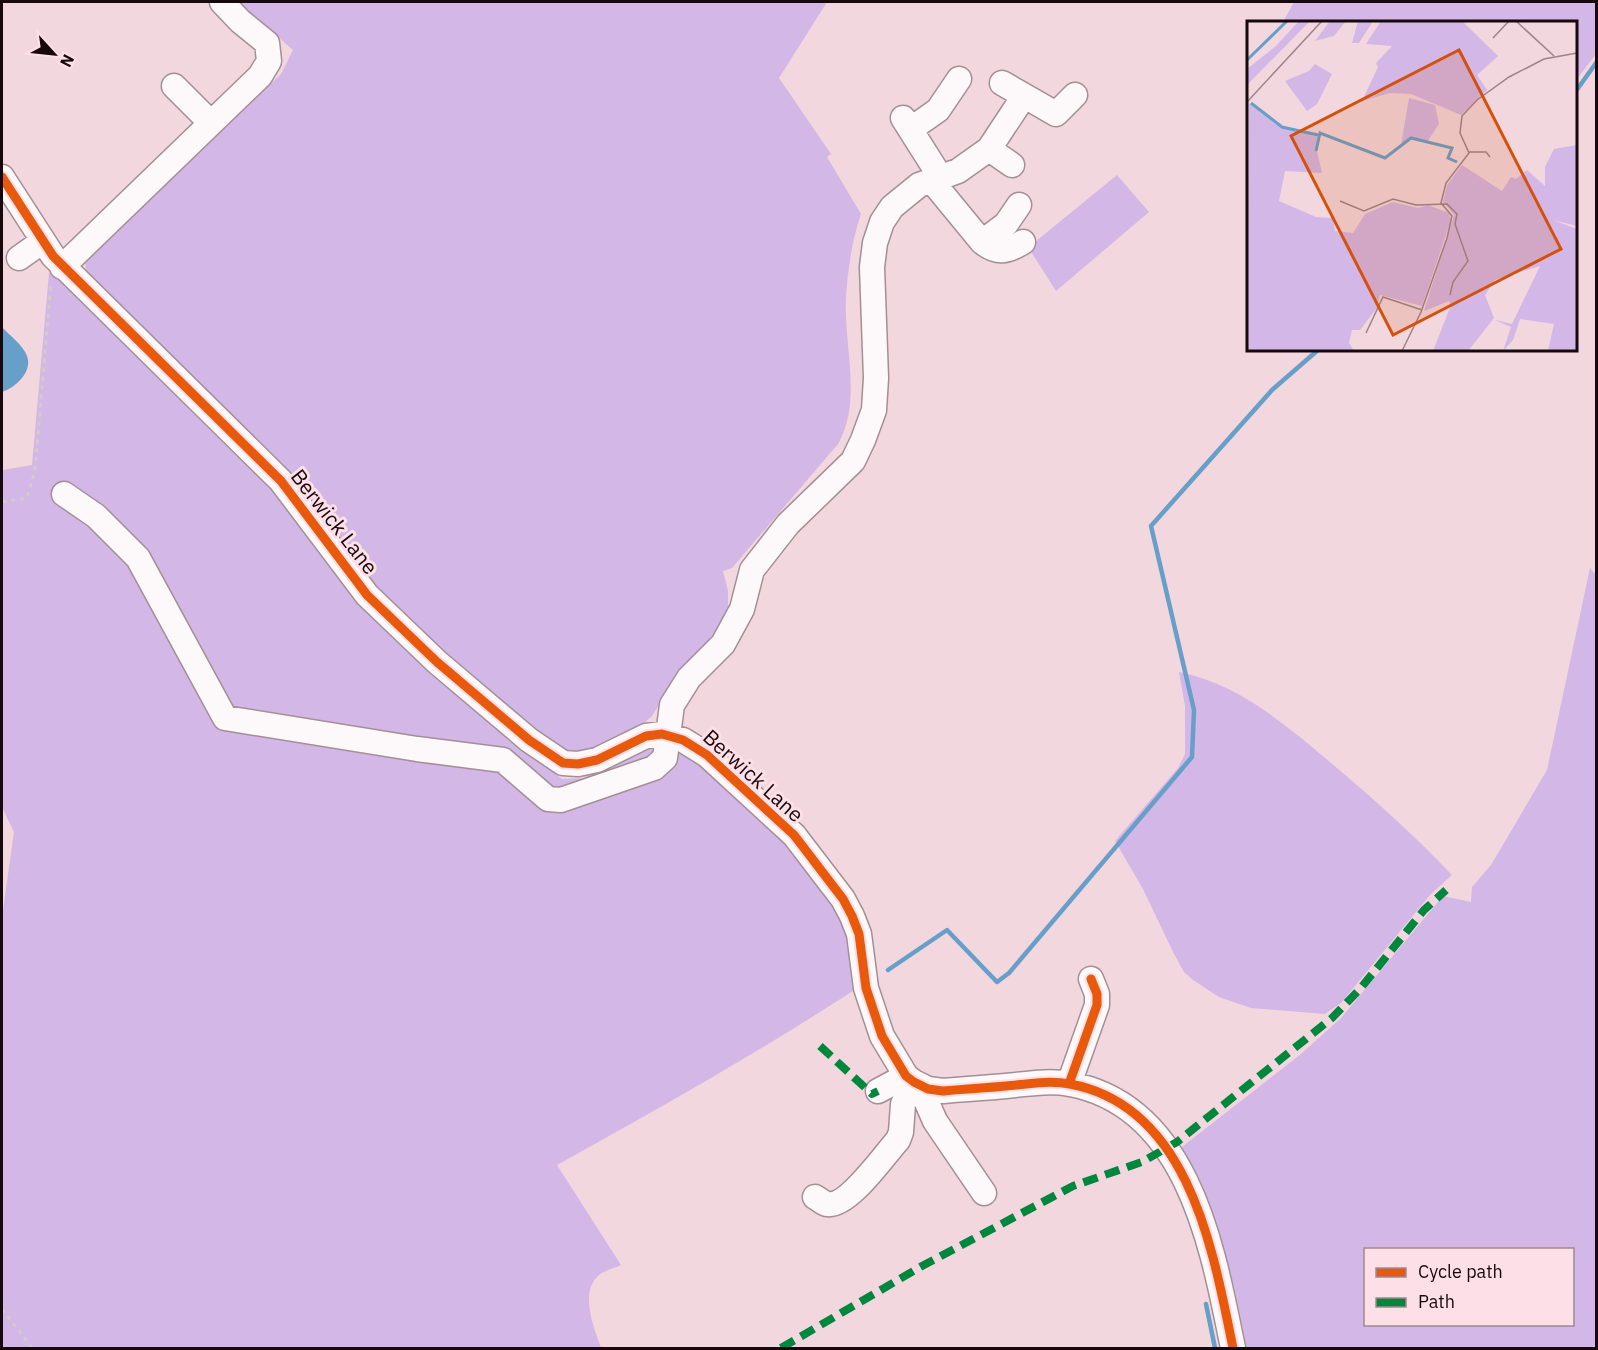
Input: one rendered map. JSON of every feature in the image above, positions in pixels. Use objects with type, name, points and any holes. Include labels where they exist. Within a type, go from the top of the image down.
[{"type":"street","points":[[19,258],[53,255],[212,123],[260,76],[269,60],[267,43],[240,21],[222,2]]},
{"type":"street","points":[[959,80],[938,110],[907,124],[936,179],[982,242],[998,251],[1006,251],[1023,242]]},
{"type":"street","points":[[1002,83],[1056,114],[1075,95]]},
{"type":"street","points":[[174,86],[212,123]]},
{"type":"street","points":[[64,494],[96,516],[138,558],[225,718],[417,749],[503,760],[548,799],[561,800],[654,768],[665,758],[672,705],[689,678],[723,644],[742,609],[752,570],[788,524],[853,461],[863,440],[874,410],[876,378],[872,267],[875,243],[882,222],[892,207],[919,185],[958,171],[989,150],[1024,96]]},
{"type":"street","points":[[989,150],[1012,165]]},
{"type":"street","name":"Berwick Lane","points":[[2,177],[53,255],[281,481],[367,595],[437,662],[529,740],[562,763],[578,764],[608,755],[646,736],[662,734],[683,740],[707,755],[794,836],[843,899],[859,934],[866,988],[882,1036],[916,1082]]},
{"type":"street","points":[[982,242],[1006,224],[1019,205]]},
{"type":"street","points":[[1069,1084],[1097,1005],[1097,994],[1091,979]]},
{"type":"street","points":[[916,1082],[935,1121],[984,1193]]},
{"type":"street","points":[[815,1197],[827,1204],[836,1203],[847,1198],[864,1179],[898,1140],[901,1132],[903,1104],[916,1082]]},
{"type":"street","points":[[878,1091],[916,1082],[943,1091],[1039,1083],[1069,1084],[1136,1101],[1146,1124],[1166,1147],[1187,1184],[1202,1220],[1233,1348]]},
{"type":"path","points":[[2,502],[27,498],[35,470],[53,255]]},
{"type":"path","points":[[2,1309],[32,1348]]},
{"type":"shaded area","points":[[238,2],[827,2],[779,78],[831,154],[827,157],[861,214],[851,255],[846,296],[851,390],[845,427],[838,444],[732,568],[723,571],[728,591],[728,607],[720,627],[708,648],[674,681],[652,716],[633,733],[595,752],[569,755],[544,746],[373,590],[87,281],[85,259],[281,74],[293,50]]},
{"type":"shaded area","points":[[1294,2],[1596,2],[1596,54],[1577,79],[1577,21],[1284,21]]},
{"type":"shaded area","points":[[1117,175],[1149,212],[1056,291],[1030,250],[1035,242]]},
{"type":"shaded area","points":[[49,273],[56,273],[123,342],[224,438],[522,745],[562,779],[583,778],[650,745],[687,750],[774,830],[824,886],[849,927],[856,989],[708,1080],[557,1165],[621,1265],[599,1275],[590,1291],[590,1310],[601,1348],[2,1348],[2,917],[14,832],[2,807],[2,469],[32,465]]},
{"type":"shaded area","points":[[1590,568],[1596,575],[1596,1348],[1246,1348],[1235,1290],[1212,1213],[1202,1189],[1178,1150],[1301,1054],[1341,1018],[1443,896],[1471,902],[1472,887],[1491,865],[1547,770]]},
{"type":"shaded area","points":[[1179,672],[1222,686],[1242,696],[1279,721],[1378,803],[1452,875],[1430,895],[1341,1003],[1325,1014],[1251,1008],[1219,997],[1193,980],[1184,972],[1143,889],[1115,841],[1178,768],[1185,754],[1185,706]]},
{"type":"water","points":[[2,327],[23,348],[28,362],[22,378],[2,392]]},
{"type":"waterway","points":[[1577,90],[1596,63]]},
{"type":"waterway","points":[[888,970],[947,930],[997,982],[1009,973],[1192,757],[1194,710],[1151,526],[1272,390],[1317,351]]},
{"type":"waterway","points":[[1206,1304],[1215,1348]]},
{"type":"marked path","points":[[781,1348],[922,1266],[1073,1186],[1142,1162],[1177,1142],[1332,1018],[1360,989],[1424,910],[1446,890]]},
{"type":"marked path","points":[[820,1046],[872,1094],[878,1091]]},
{"type":"cycle path","points":[[2,177],[53,256],[281,481],[367,595],[437,662],[529,740],[563,763],[578,764],[597,760],[646,736],[662,734],[683,740],[707,755],[794,835],[843,899],[852,916],[859,934],[866,988],[882,1036],[906,1076],[928,1089],[943,1091],[1054,1082],[1070,1084],[1110,1098],[1143,1121],[1169,1151],[1189,1188],[1216,1268],[1233,1348]]},
{"type":"cycle path","points":[[1069,1084],[1097,1005],[1097,994],[1091,979]]}]
